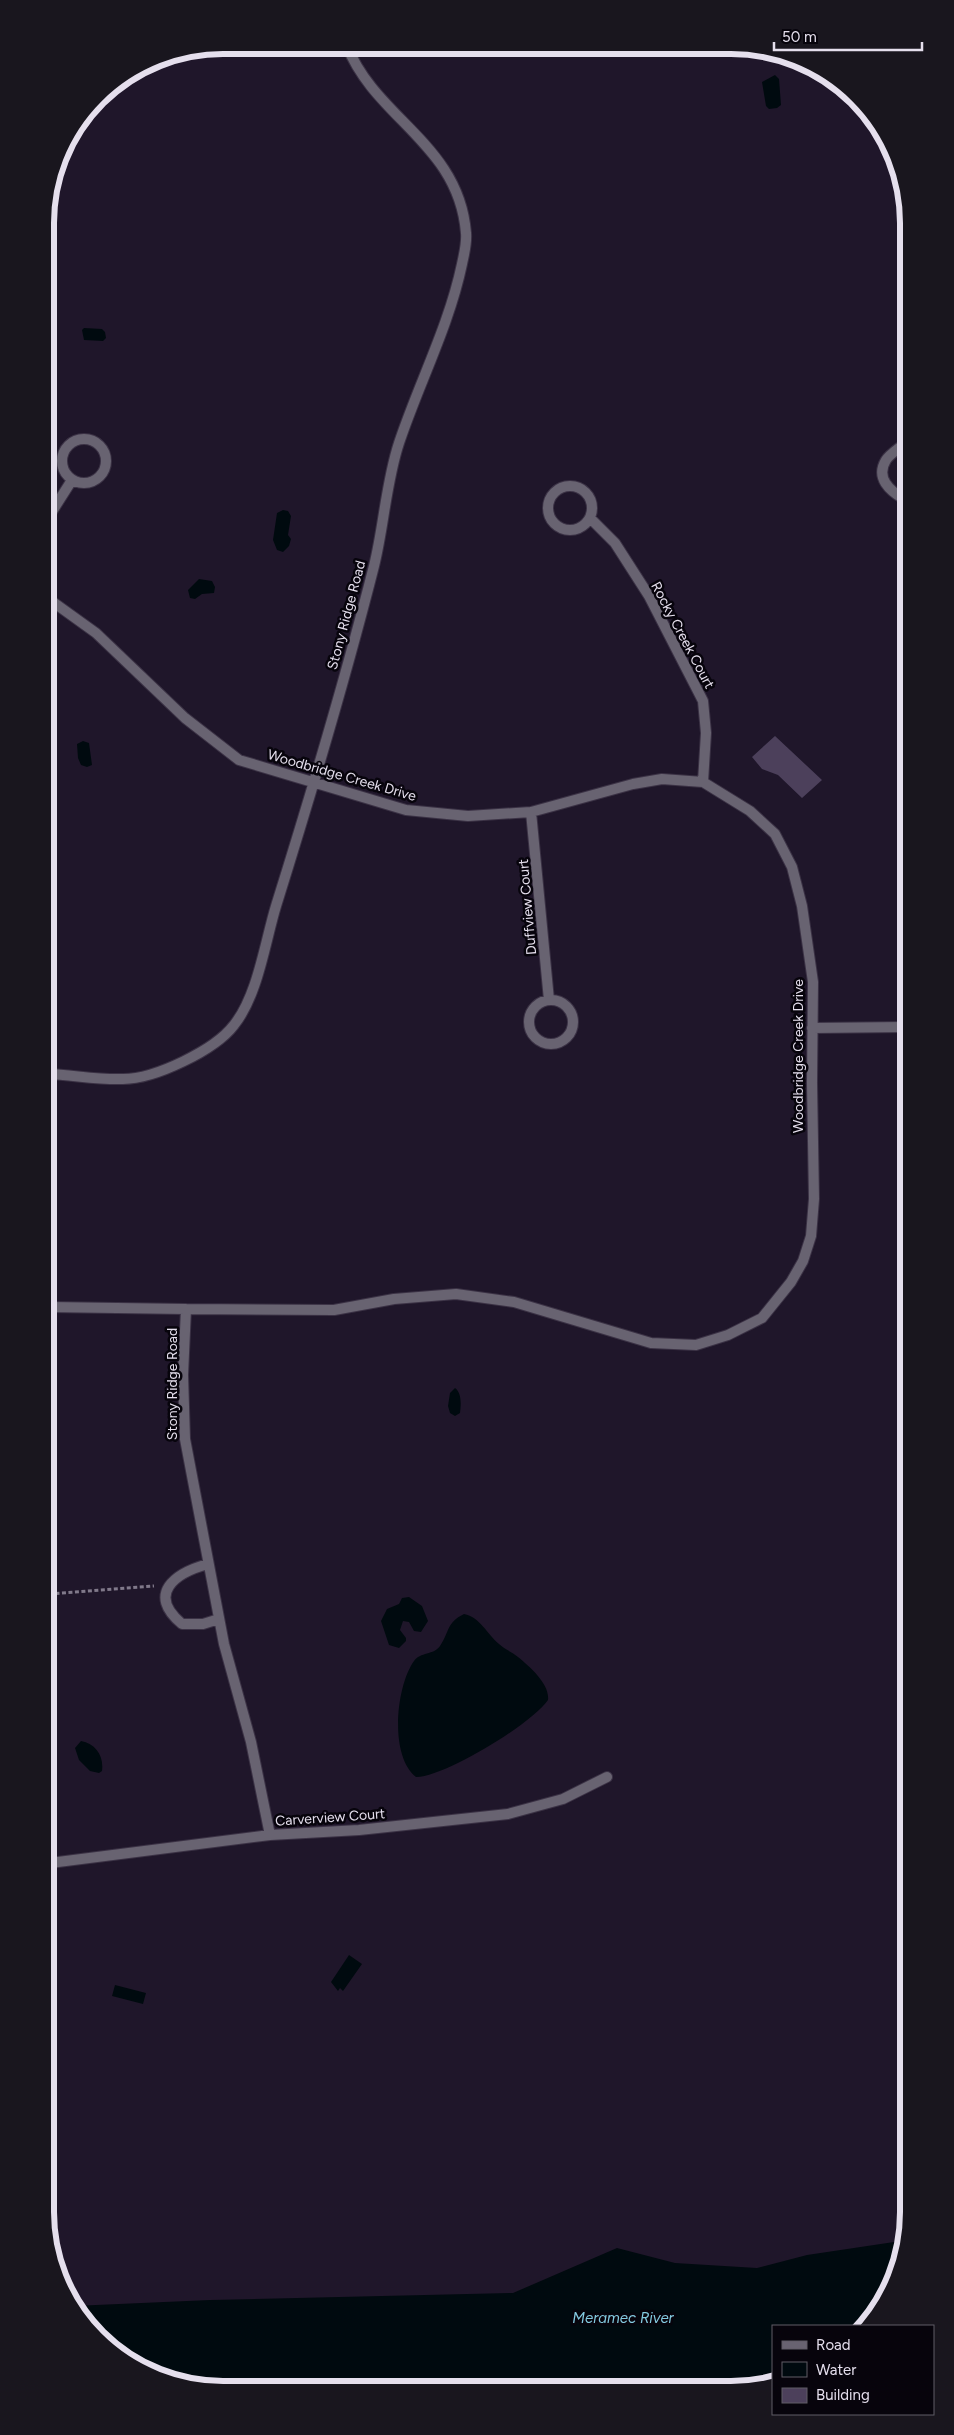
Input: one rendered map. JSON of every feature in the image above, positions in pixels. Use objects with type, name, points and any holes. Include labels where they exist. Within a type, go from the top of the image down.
[{"type":"street","name":"Stony Ridge Road","points":[[54,1074],[126,1080],[185,1061],[210,1046],[234,1026],[248,1001],[258,972],[374,563],[398,447],[456,293],[467,239],[465,217],[459,196],[440,160],[370,84],[353,61],[350,54]]},
{"type":"street","points":[[77,439],[91,439],[103,449],[106,464],[104,471],[99,477],[86,483],[72,480],[63,469],[62,455],[70,443],[77,439]]},
{"type":"street","points":[[900,448],[886,461],[883,476],[885,484],[892,492],[900,497]]},
{"type":"street","points":[[54,508],[72,480]]},
{"type":"street","points":[[563,487],[578,487],[589,496],[592,511],[590,518],[580,528],[565,530],[553,523],[547,510],[548,502],[556,490],[563,487]]},
{"type":"street","name":"Rocky Creek Court","points":[[590,518],[616,543],[649,596],[703,701],[706,733],[703,782]]},
{"type":"street","name":"Woodbridge Creek Drive","points":[[54,603],[96,633],[185,718],[239,760],[406,810],[468,816],[531,812],[633,784],[662,779],[703,782],[750,811],[775,834],[792,867],[802,906],[813,982],[814,1199],[811,1236],[803,1261],[792,1282],[762,1318],[728,1335],[696,1345],[652,1343],[514,1302],[456,1294],[394,1299],[334,1310],[186,1309]]},
{"type":"street","name":"Duffview Court","points":[[531,812],[549,1000]]},
{"type":"street","points":[[549,1000],[559,1001],[566,1005],[573,1018],[572,1033],[561,1043],[554,1045],[540,1042],[534,1037],[529,1024],[532,1010],[549,1000]]},
{"type":"street","points":[[812,1028],[900,1027]]},
{"type":"street","name":"Stony Ridge Road","points":[[54,1307],[186,1309],[183,1375],[185,1439],[224,1644],[255,1759],[270,1835]]},
{"type":"street","points":[[208,1564],[182,1574],[169,1586],[164,1597],[169,1613],[182,1624],[203,1624],[219,1619]]},
{"type":"street","name":"Carverview Court","points":[[54,1862],[270,1835],[359,1830],[508,1814],[563,1799],[606,1777]]},
{"type":"path","points":[[54,1593],[169,1586]]},
{"type":"water","points":[[775,75],[779,79],[781,105],[777,108],[769,109],[766,106],[762,82]]},
{"type":"water","points":[[84,328],[102,329],[105,332],[106,338],[103,341],[84,340],[82,330]]},
{"type":"water","points":[[283,510],[288,511],[291,516],[288,535],[291,539],[289,546],[283,552],[277,550],[273,540],[277,513]]},
{"type":"water","points":[[199,579],[212,581],[215,587],[214,593],[202,594],[195,599],[190,598],[188,590]]},
{"type":"water","points":[[83,741],[89,743],[92,765],[87,767],[81,765],[78,758],[77,744]]},
{"type":"water","points":[[455,1388],[459,1393],[461,1403],[460,1413],[455,1416],[450,1413],[448,1406],[450,1393]]},
{"type":"water","points":[[409,1597],[422,1606],[428,1621],[421,1632],[414,1631],[409,1622],[403,1621],[400,1630],[406,1641],[399,1648],[389,1645],[381,1621],[387,1609],[399,1604],[402,1598]]},
{"type":"water","points":[[464,1614],[479,1622],[501,1646],[518,1657],[533,1671],[543,1682],[548,1694],[548,1700],[525,1722],[486,1748],[446,1769],[416,1777],[407,1767],[399,1738],[398,1720],[403,1687],[414,1661],[420,1656],[437,1649],[451,1624]]},
{"type":"water","points":[[81,1741],[91,1745],[98,1751],[102,1760],[102,1771],[99,1773],[90,1771],[79,1760],[75,1748]]},
{"type":"water","points":[[349,1955],[362,1964],[343,1991],[340,1988],[338,1991],[331,1982]]},
{"type":"water","points":[[115,1985],[146,1993],[143,2004],[112,1996]]},
{"type":"water","name":"Meramec River","points":[[897,2242],[883,2287],[878,2297],[857,2325],[772,2325],[772,2376],[753,2380],[212,2381],[190,2378],[169,2372],[148,2364],[129,2353],[103,2332],[82,2306],[210,2300],[513,2293],[617,2248],[675,2263],[757,2268],[807,2255]]},
{"type":"building","points":[[775,736],[822,780],[802,798],[778,775],[762,769],[752,757]]}]
